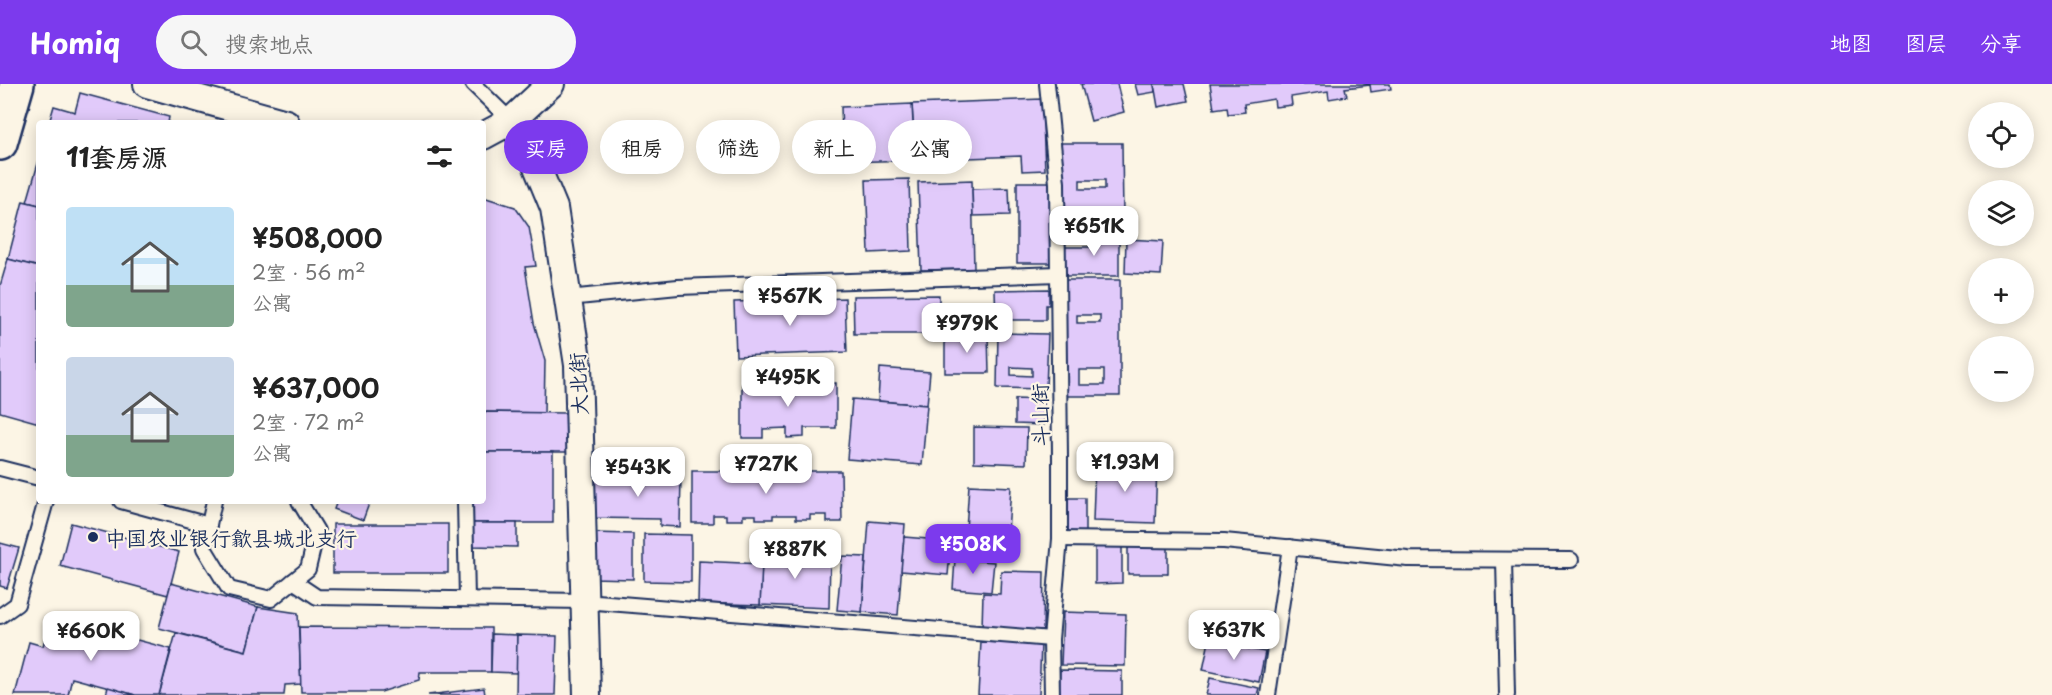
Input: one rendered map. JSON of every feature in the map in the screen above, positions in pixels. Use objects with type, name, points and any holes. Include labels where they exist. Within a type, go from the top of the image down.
[{"type":"main road","points":[[0,143],[17,84]]},
{"type":"street","points":[[147,84],[275,120]]},
{"type":"street","points":[[512,120],[551,84]]},
{"type":"street","points":[[486,134],[504,125]]},
{"type":"street","name":"大北街","points":[[540,174],[554,208],[578,365],[587,695]]},
{"type":"lane","points":[[473,84],[510,120]]},
{"type":"lane","name":"斗山街","points":[[1047,84],[1057,183],[1058,274],[1060,539],[1051,639],[1052,695]]},
{"type":"lane","points":[[568,298],[678,287],[1058,274]]},
{"type":"lane","points":[[0,468],[36,477]]},
{"type":"lane","points":[[0,616],[17,604],[45,504]]},
{"type":"lane","points":[[132,504],[209,525]]},
{"type":"lane","points":[[213,504],[204,548],[229,589],[272,599],[308,569],[317,531],[301,504]]},
{"type":"lane","points":[[465,504],[467,599]]},
{"type":"lane","points":[[1060,539],[1224,541],[1408,559],[1571,560]]},
{"type":"lane","points":[[1268,695],[1290,547]]},
{"type":"lane","points":[[1504,560],[1507,695]]},
{"type":"lane","points":[[293,581],[317,597],[584,602],[1051,639]]},
{"type":"building","points":[[1081,84],[1117,84],[1124,112],[1091,121]]},
{"type":"building","points":[[1135,84],[1154,84],[1155,92],[1138,95]]},
{"type":"building","points":[[1154,84],[1184,84],[1188,101],[1158,107]]},
{"type":"building","points":[[1210,84],[1390,84],[1391,89],[1371,92],[1370,85],[1345,88],[1347,96],[1329,99],[1328,91],[1291,97],[1292,105],[1275,107],[1274,99],[1244,104],[1245,112],[1228,114],[1227,107],[1214,109]]},
{"type":"building","points":[[80,93],[169,117],[168,120],[50,120],[54,106],[75,112]]},
{"type":"building","points":[[1042,99],[1045,170],[1022,171],[1021,156],[972,158],[972,120],[913,120],[912,104]]},
{"type":"building","points":[[912,104],[913,120],[888,120],[888,161],[876,161],[876,120],[841,120],[841,107]]},
{"type":"building","points":[[1061,143],[1122,143],[1123,215],[1062,216]],"holes":[[[1080,180],[1105,180],[1105,189],[1080,189]]]},
{"type":"building","points":[[36,170],[36,204],[27,202]]},
{"type":"building","points":[[909,179],[911,251],[869,253],[866,180]]},
{"type":"building","points":[[972,180],[974,269],[921,270],[918,182]]},
{"type":"building","points":[[1017,182],[1052,182],[1051,263],[1017,263]]},
{"type":"building","points":[[1009,188],[1010,215],[973,216],[972,189]]},
{"type":"building","points":[[486,198],[515,207],[529,227],[536,266],[525,267],[534,323],[545,361],[544,413],[486,412]]},
{"type":"building","points":[[23,201],[36,204],[36,266],[8,259]]},
{"type":"building","points":[[1095,231],[1119,231],[1119,276],[1062,276],[1062,247],[1095,247]]},
{"type":"building","points":[[1126,239],[1163,241],[1161,275],[1125,273]]},
{"type":"building","points":[[8,259],[36,266],[36,422],[0,412],[0,286]]},
{"type":"building","points":[[1062,280],[1120,280],[1120,396],[1062,396]],"holes":[[[1077,315],[1100,315],[1100,323],[1077,323]],[[1079,370],[1104,370],[1104,385],[1079,385]]]},
{"type":"building","points":[[1049,289],[1046,320],[996,320],[995,290]]},
{"type":"building","points":[[939,295],[939,334],[854,334],[853,296]]},
{"type":"building","points":[[845,298],[847,352],[736,356],[734,302]]},
{"type":"building","points":[[998,333],[1048,334],[1046,389],[997,388]],"holes":[[[1011,367],[1032,368],[1032,376],[1011,375]]]},
{"type":"building","points":[[945,334],[988,334],[989,373],[945,373]]},
{"type":"building","points":[[880,368],[930,372],[927,405],[878,401]]},
{"type":"building","points":[[836,383],[836,428],[804,428],[804,437],[787,438],[787,428],[763,429],[763,438],[742,438],[742,384]]},
{"type":"building","points":[[852,399],[927,405],[922,465],[847,459]]},
{"type":"building","points":[[1015,399],[1044,400],[1043,425],[1015,424]]},
{"type":"building","points":[[486,412],[567,413],[567,452],[486,452]]},
{"type":"building","points":[[974,427],[1027,428],[1026,464],[974,462]]},
{"type":"building","points":[[486,452],[553,452],[553,523],[472,523],[472,504],[486,504]]},
{"type":"building","points":[[1095,464],[1157,465],[1155,523],[1093,521]]},
{"type":"building","points":[[692,471],[841,471],[842,522],[827,522],[827,515],[810,515],[810,519],[796,519],[796,515],[773,515],[773,519],[756,519],[756,515],[743,515],[743,520],[726,520],[726,515],[713,515],[713,523],[692,523]]},
{"type":"building","points":[[594,474],[681,475],[680,527],[660,526],[660,519],[593,518]]},
{"type":"building","points":[[969,485],[1011,487],[1008,532],[966,530]]},
{"type":"building","points":[[1065,498],[1085,498],[1085,534],[1065,535]]},
{"type":"building","points":[[336,504],[369,504],[363,520],[334,509]]},
{"type":"building","points":[[869,521],[905,524],[898,615],[862,612]]},
{"type":"building","points":[[71,523],[179,552],[168,595],[60,566]]},
{"type":"building","points":[[472,523],[517,523],[517,547],[472,546]]},
{"type":"building","points":[[333,524],[448,524],[448,573],[333,573]]},
{"type":"building","points":[[592,533],[633,534],[633,579],[592,578]]},
{"type":"building","points":[[644,534],[691,535],[691,582],[644,581]]},
{"type":"building","points":[[904,537],[951,541],[948,575],[901,571]]},
{"type":"building","points":[[0,543],[19,548],[7,588],[0,586]]},
{"type":"building","points":[[1095,547],[1122,547],[1122,583],[1095,584]]},
{"type":"building","points":[[1128,547],[1168,548],[1168,574],[1128,574]]},
{"type":"building","points":[[762,552],[830,554],[829,608],[760,605]]},
{"type":"building","points":[[842,556],[866,557],[862,612],[837,610]]},
{"type":"building","points":[[955,559],[994,562],[991,592],[953,589]]},
{"type":"building","points":[[699,561],[762,564],[760,605],[698,603]]},
{"type":"building","points":[[1001,571],[1044,572],[1043,630],[982,628],[983,593],[1000,594]]},
{"type":"building","points":[[171,583],[258,607],[246,651],[159,628]]},
{"type":"building","points":[[258,607],[298,613],[301,684],[285,685],[284,695],[159,695],[176,633],[246,651]]},
{"type":"building","points":[[1063,612],[1126,614],[1125,666],[1061,665]]},
{"type":"building","points":[[51,617],[171,649],[159,695],[135,695],[72,678],[68,695],[15,695],[29,642],[43,646]]},
{"type":"building","points":[[299,627],[491,628],[491,672],[420,672],[419,680],[381,692],[301,692]]},
{"type":"building","points":[[492,634],[517,635],[517,673],[491,672]]},
{"type":"building","points":[[517,635],[557,636],[555,695],[516,695]]},
{"type":"building","points":[[1209,641],[1265,652],[1259,682],[1203,670]]},
{"type":"building","points":[[981,642],[1041,644],[1039,695],[978,695]]},
{"type":"building","points":[[1060,670],[1122,671],[1122,695],[1059,695]]},
{"type":"building","points":[[1210,678],[1259,688],[1257,695],[1206,695]]},
{"type":"building","points":[[108,687],[135,695],[106,695]]},
{"type":"building","points":[[484,688],[485,695],[428,695]]},
{"type":"place","name":"中国农业银行歙县城北支行","points":[[93,537]]}]
